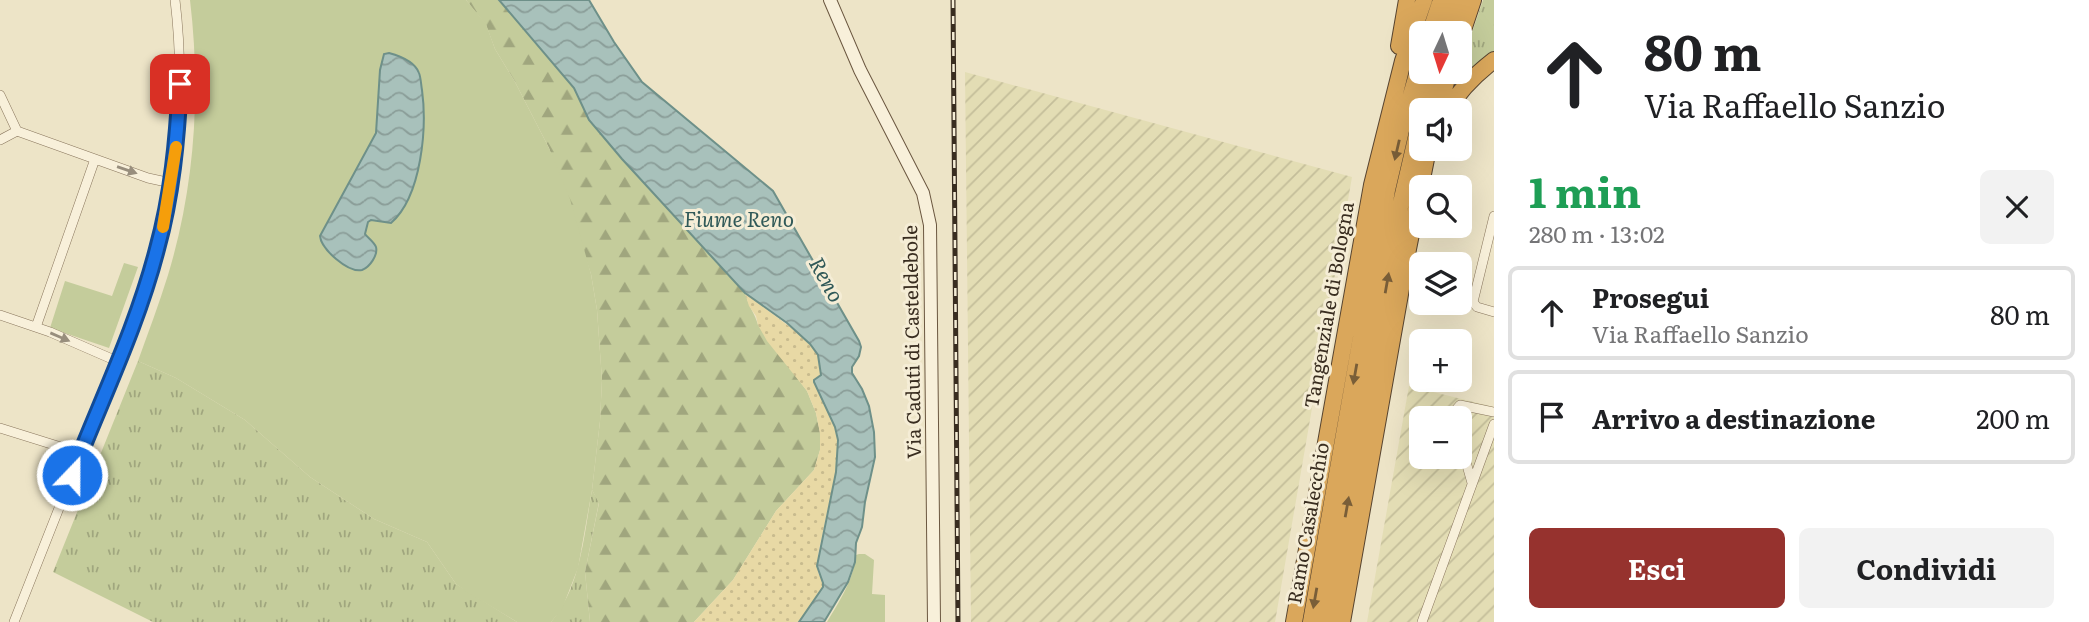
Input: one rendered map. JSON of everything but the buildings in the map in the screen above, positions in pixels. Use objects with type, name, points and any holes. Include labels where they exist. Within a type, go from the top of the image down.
[{"type":"highway","points":[[1384,130],[1389,84],[1405,20],[1407,0]]},
{"type":"highway","name":"Tangenziale di Bologna","points":[[1294,622],[1372,185],[1403,61],[1424,0]]},
{"type":"highway","points":[[1434,21],[1441,0]]},
{"type":"highway","points":[[1450,21],[1457,0]]},
{"type":"highway","points":[[1466,21],[1473,0]]},
{"type":"highway","points":[[1456,98],[1473,78],[1494,60]]},
{"type":"highway","name":"Ramo Casalecchio","points":[[1311,622],[1387,190],[1414,84]]},
{"type":"highway","name":"Ramo Casalecchio","points":[[1326,622],[1400,207],[1411,161]]},
{"type":"highway","points":[[1342,622],[1426,161]]},
{"type":"highway","points":[[1408,249],[1411,238]]},
{"type":"main road","name":"Via Caduti di Casteldebole","points":[[830,0],[860,70],[923,193],[930,225],[934,622]]},
{"type":"street","points":[[14,622],[119,362],[157,251],[171,183],[180,84],[175,0]]},
{"type":"street","points":[[0,95],[17,131],[148,178],[171,183]]},
{"type":"street","points":[[0,139],[17,131]]},
{"type":"street","points":[[36,327],[94,159]]},
{"type":"street","points":[[1494,216],[1474,302],[1477,307],[1494,312]]},
{"type":"street","points":[[0,316],[36,327],[119,362]]},
{"type":"street","points":[[1472,407],[1494,412]]},
{"type":"street","points":[[1422,622],[1494,424]]},
{"type":"street","points":[[0,428],[80,453]]},
{"type":"street","points":[[1468,469],[1472,484]]},
{"type":"shaded area","points":[[965,72],[1352,177],[1275,622],[971,622]]},
{"type":"shaded area","points":[[1409,386],[1409,392],[1433,392],[1494,407],[1494,622],[1367,622]]},
{"type":"green space","points":[[190,0],[466,0],[486,24],[495,49],[549,148],[570,199],[591,274],[597,310],[602,380],[592,490],[578,568],[562,609],[551,622],[517,622],[467,592],[456,584],[427,542],[374,519],[310,477],[245,420],[176,378],[138,361],[168,275],[190,173],[195,69]]},
{"type":"green space","points":[[466,0],[499,0],[574,88],[589,120],[745,293],[758,325],[807,391],[816,413],[820,450],[814,470],[776,511],[733,580],[694,622],[590,622],[585,572],[599,503],[592,490],[602,380],[597,310],[591,274],[549,148],[495,49],[486,25]]},
{"type":"green space","points":[[1483,0],[1494,0],[1494,54],[1472,73],[1472,32]]},
{"type":"green space","points":[[124,263],[138,267],[109,348],[50,328],[65,281],[112,296]]},
{"type":"green space","points":[[138,361],[176,378],[245,420],[310,477],[374,519],[427,542],[456,584],[517,622],[153,622],[53,572]]},
{"type":"green space","points":[[592,490],[599,502],[585,572],[590,622],[551,622],[569,593],[575,576]]},
{"type":"green space","points":[[865,554],[874,560],[872,594],[885,595],[885,622],[827,622],[845,590],[856,555]]},
{"type":"sand","points":[[745,293],[803,337],[818,355],[821,375],[814,382],[835,427],[838,440],[836,472],[818,554],[818,573],[823,587],[799,622],[694,622],[733,580],[776,511],[814,470],[820,450],[816,413],[807,391],[767,341]]},
{"type":"water","name":"Fiume Reno","points":[[499,0],[589,0],[642,82],[773,191],[859,341],[861,347],[852,373],[869,406],[875,457],[862,527],[856,543],[855,562],[848,582],[824,622],[799,622],[823,587],[817,566],[836,472],[838,440],[835,427],[814,382],[821,375],[818,355],[787,323],[745,293],[622,159],[589,120],[574,88]]},
{"type":"water","points":[[389,53],[411,63],[420,75],[423,141],[410,196],[391,223],[371,220],[368,222],[365,234],[375,245],[376,254],[368,266],[356,270],[336,259],[325,247],[320,236],[376,133],[380,70],[384,54]]},
{"type":"railway","points":[[953,0],[958,622]]},
{"type":"slow traffic","points":[[163,227],[176,147]]},
{"type":"route","points":[[72,475],[119,362],[157,251],[171,183],[180,84]]},
{"type":"water label","name":"Reno","points":[[826,280]]}]
